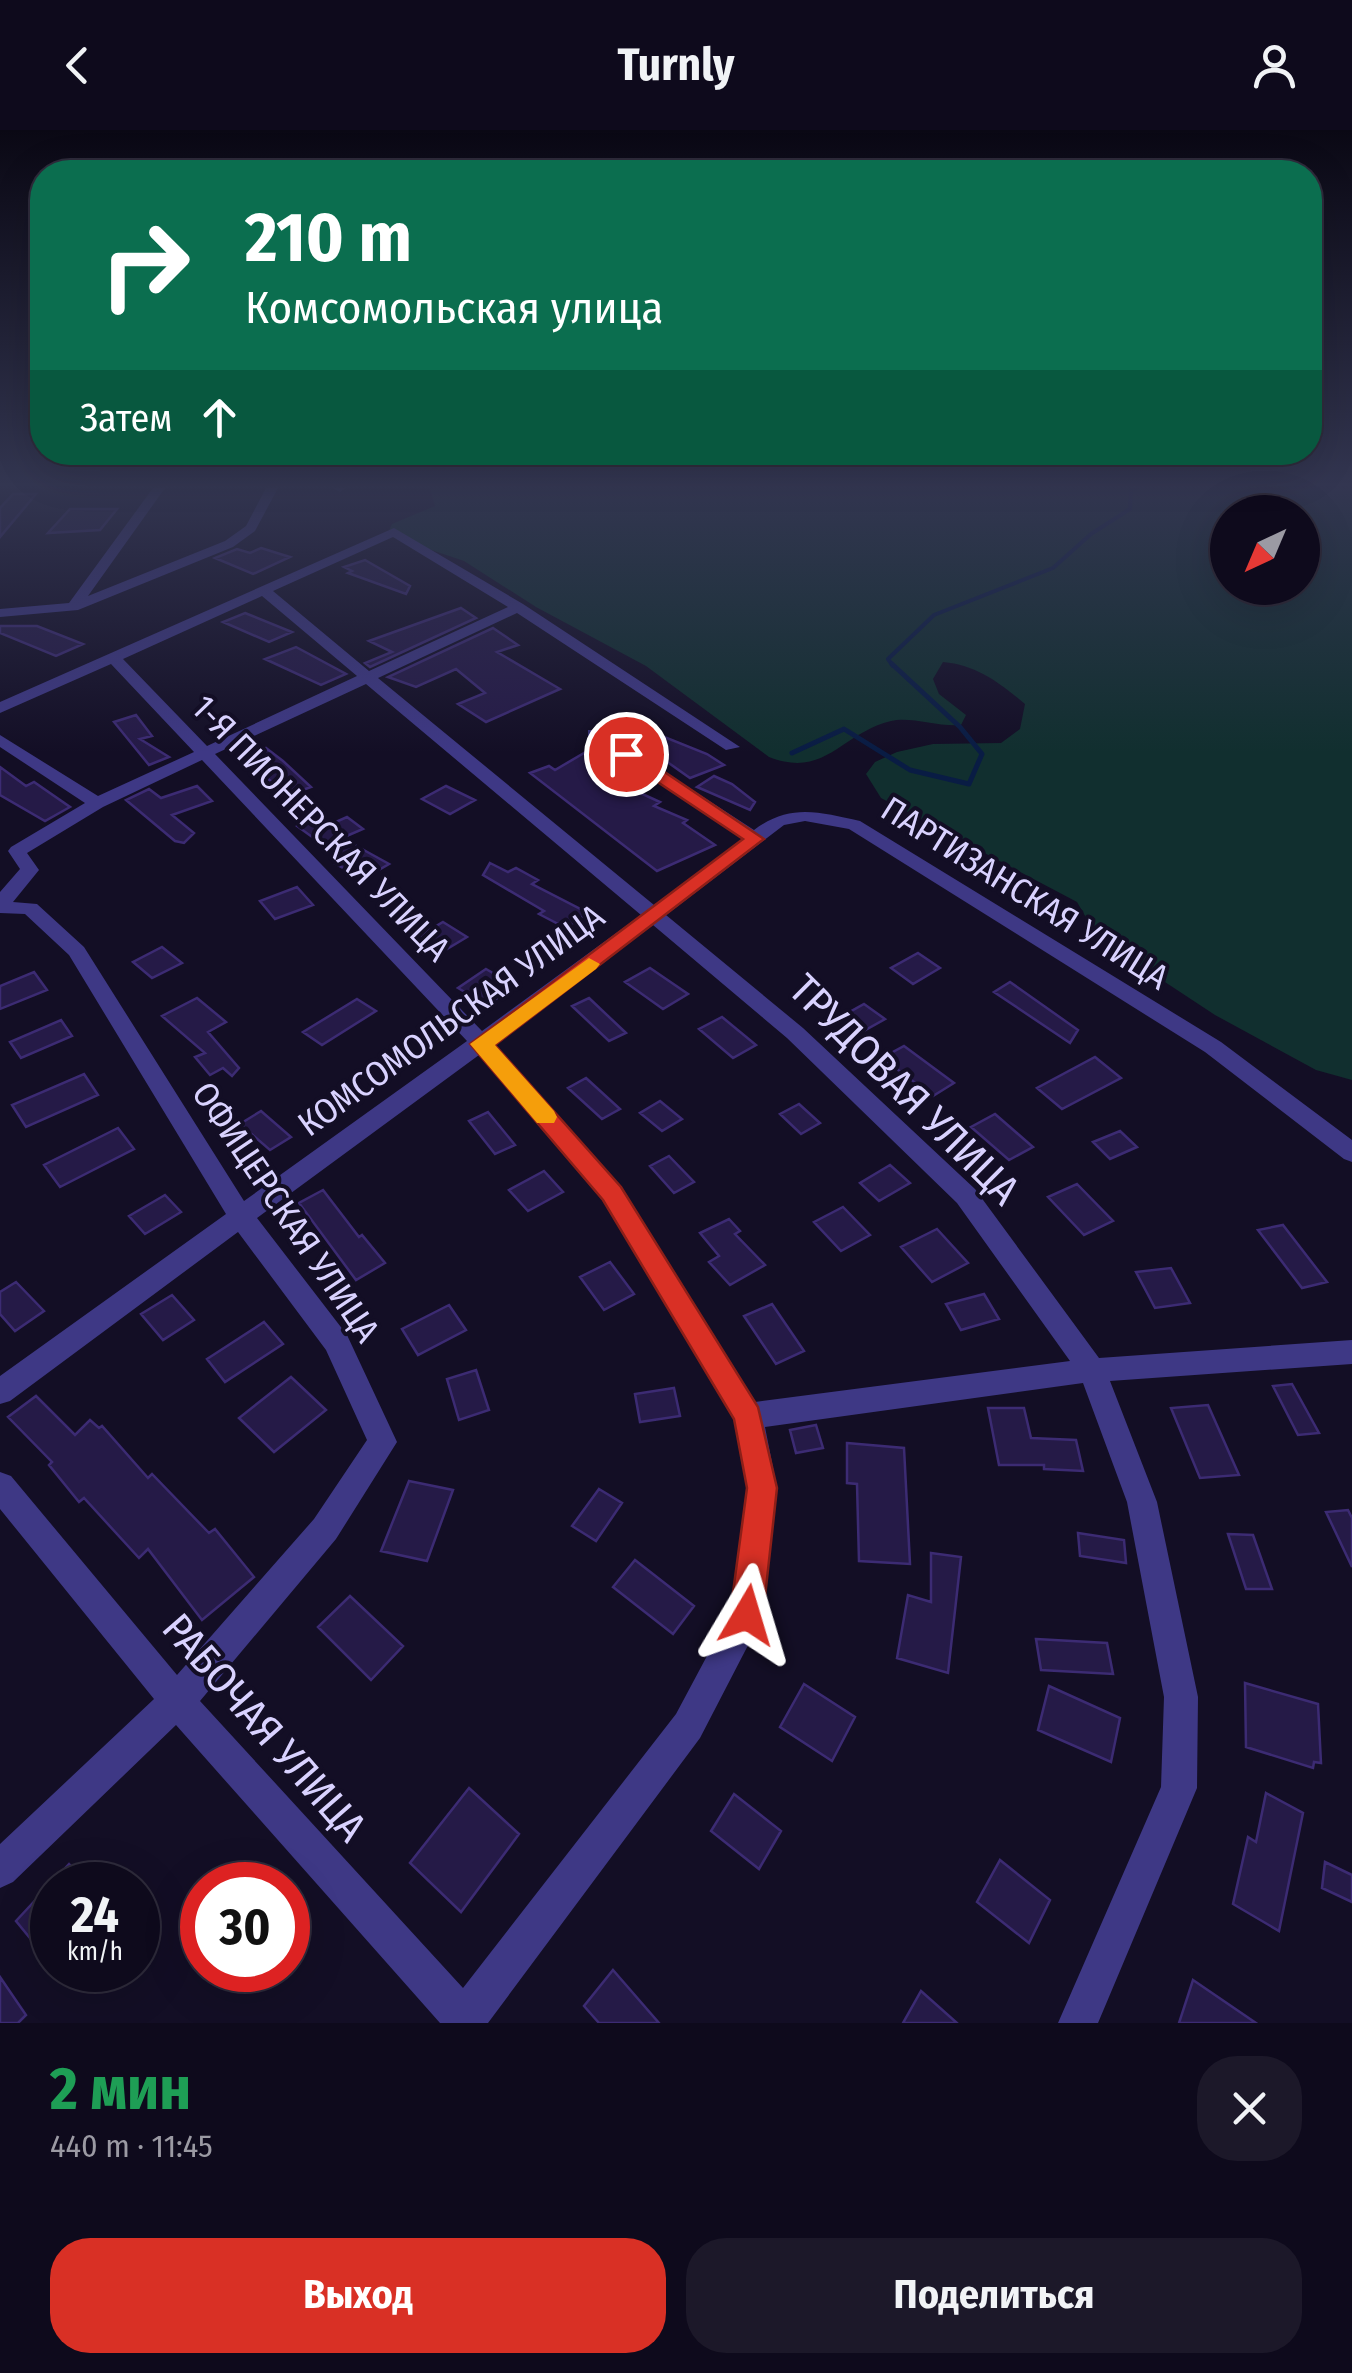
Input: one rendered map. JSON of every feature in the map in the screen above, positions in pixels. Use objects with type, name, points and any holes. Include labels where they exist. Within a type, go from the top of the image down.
[{"type":"street","points":[[74,607],[96,576]]},
{"type":"street","points":[[0,613],[74,607],[148,576]]},
{"type":"street","points":[[0,708],[294,576]]},
{"type":"street","points":[[468,576],[732,747]]},
{"type":"street","points":[[263,590],[654,917]]},
{"type":"street","points":[[0,905],[30,870],[17,850],[97,803],[518,606]]},
{"type":"street","name":"1-Я ПИОНЕРСКАЯ УЛИЦА","points":[[114,658],[482,1044],[612,1194],[748,1416]]},
{"type":"street","points":[[594,732],[755,839]]},
{"type":"street","points":[[0,740],[97,803]]},
{"type":"street","name":"ПАРТИЗАНСКАЯ УЛИЦА","points":[[654,917],[779,820],[793,816],[854,825],[1213,1047],[1352,1154]]},
{"type":"street","name":"ОФИЦЕРСКАЯ УЛИЦА","points":[[0,905],[30,908],[77,951],[240,1215],[338,1343],[382,1442],[325,1529],[177,1701]]},
{"type":"street","name":"КОМСОМОЛЬСКАЯ УЛИЦА","points":[[0,1392],[654,917]]},
{"type":"street","name":"ТРУДОВАЯ УЛИЦА","points":[[654,917],[795,1033],[966,1196],[1092,1370],[1142,1502],[1181,1698],[1179,1788],[1078,2023]]},
{"type":"street","points":[[464,2022],[688,1726],[747,1615],[762,1488],[748,1416],[1092,1370],[1352,1352]]},
{"type":"street","name":"РАБОЧАЯ УЛИЦА","points":[[0,1486],[177,1701],[464,2022]]},
{"type":"street","points":[[0,1869],[177,1701]]},
{"type":"green space","points":[[488,576],[1210,576],[1210,605],[1320,605],[1320,576],[1352,576],[1352,1080],[1316,1070],[1215,1015],[1127,957],[1091,926],[1077,902],[881,798],[866,774],[875,762],[897,752],[933,744],[1001,743],[1020,729],[1025,704],[997,682],[967,667],[943,662],[933,679],[939,694],[966,715],[961,725],[891,721],[819,758],[789,762],[769,757],[646,666]]},
{"type":"building","points":[[357,576],[393,576],[410,586],[406,594]]},
{"type":"building","points":[[461,608],[476,618],[370,667],[365,663],[392,652],[369,641]]},
{"type":"building","points":[[245,613],[292,632],[269,642],[223,622]]},
{"type":"building","points":[[0,626],[37,626],[83,644],[56,656],[0,633]]},
{"type":"building","points":[[493,628],[518,645],[497,652],[560,689],[486,722],[458,704],[485,693],[456,669],[416,687],[388,677]]},
{"type":"building","points":[[296,647],[346,674],[321,685],[265,659]]},
{"type":"building","points":[[136,715],[152,736],[140,739],[169,757],[149,765],[114,722]]},
{"type":"building","points":[[632,724],[707,754],[724,765],[690,778],[656,754],[650,758],[614,735]]},
{"type":"building","points":[[596,746],[632,770],[614,781],[660,802],[654,806],[687,820],[683,823],[715,845],[657,871],[530,773],[549,766],[555,770]]},
{"type":"building","points":[[266,748],[311,787],[289,795],[241,758]]},
{"type":"building","points":[[0,767],[26,786],[34,782],[70,807],[45,821],[0,795]]},
{"type":"building","points":[[714,776],[755,802],[750,810],[697,787]]},
{"type":"building","points":[[197,786],[212,801],[172,815],[194,833],[184,843],[175,841],[126,800],[149,789],[161,798]]},
{"type":"building","points":[[446,786],[475,800],[450,814],[422,799]]},
{"type":"building","points":[[303,817],[327,826],[347,817],[363,829],[342,838],[389,864],[363,879],[336,864],[344,860],[297,826]]},
{"type":"building","points":[[490,863],[508,872],[516,868],[538,880],[532,884],[588,913],[566,928],[483,875]]},
{"type":"building","points":[[297,887],[313,905],[275,919],[260,901]]},
{"type":"building","points":[[443,922],[467,937],[437,955],[428,949],[421,935]]},
{"type":"building","points":[[162,947],[182,963],[152,978],[133,962]]},
{"type":"building","points":[[918,953],[940,968],[913,984],[891,968]]},
{"type":"building","points":[[650,968],[688,994],[663,1009],[625,982]]},
{"type":"building","points":[[486,969],[515,986],[487,1005],[458,988]]},
{"type":"building","points":[[34,972],[47,990],[0,1009],[0,986]]},
{"type":"building","points":[[1010,982],[1078,1030],[1070,1043],[994,992]]},
{"type":"building","points":[[197,998],[226,1022],[208,1032],[239,1068],[232,1076],[223,1068],[210,1075],[195,1057],[205,1053],[162,1016]]},
{"type":"building","points":[[589,998],[626,1033],[609,1041],[572,1006]]},
{"type":"building","points":[[357,999],[376,1011],[322,1045],[303,1032]]},
{"type":"building","points":[[864,1004],[885,1019],[860,1033],[839,1018]]},
{"type":"building","points":[[722,1017],[756,1045],[733,1058],[699,1029]]},
{"type":"building","points":[[61,1020],[72,1036],[21,1058],[10,1042]]},
{"type":"building","points":[[904,1046],[954,1083],[933,1096],[882,1058]]},
{"type":"building","points":[[1095,1057],[1121,1078],[1062,1109],[1037,1088]]},
{"type":"building","points":[[84,1074],[98,1095],[26,1127],[12,1105]]},
{"type":"building","points":[[586,1078],[620,1109],[602,1119],[568,1088]]},
{"type":"building","points":[[660,1101],[682,1119],[662,1131],[640,1113]]},
{"type":"building","points":[[799,1104],[820,1123],[801,1134],[780,1114]]},
{"type":"building","points":[[261,1111],[291,1137],[270,1150],[240,1124]]},
{"type":"building","points":[[488,1112],[515,1145],[495,1154],[469,1121]]},
{"type":"building","points":[[995,1114],[1033,1147],[1009,1160],[971,1127]]},
{"type":"building","points":[[118,1128],[134,1149],[60,1187],[44,1165]]},
{"type":"building","points":[[1120,1131],[1137,1147],[1110,1159],[1093,1142]]},
{"type":"building","points":[[669,1156],[694,1182],[674,1193],[650,1166]]},
{"type":"building","points":[[890,1165],[910,1183],[879,1201],[860,1183]]},
{"type":"building","points":[[544,1171],[563,1192],[528,1211],[509,1190]]},
{"type":"building","points":[[1077,1184],[1113,1221],[1084,1235],[1048,1197]]},
{"type":"building","points":[[323,1190],[385,1263],[356,1280],[299,1203]]},
{"type":"building","points":[[165,1195],[181,1212],[145,1234],[129,1216]]},
{"type":"building","points":[[843,1207],[870,1235],[841,1251],[814,1222]]},
{"type":"building","points":[[729,1219],[740,1231],[735,1234],[765,1265],[730,1285],[709,1262],[719,1256],[700,1233]]},
{"type":"building","points":[[1283,1225],[1327,1282],[1302,1288],[1258,1230]]},
{"type":"building","points":[[937,1229],[968,1263],[932,1282],[901,1247]]},
{"type":"building","points":[[610,1262],[634,1294],[604,1310],[580,1277]]},
{"type":"building","points":[[1171,1268],[1190,1303],[1155,1308],[1136,1272]]},
{"type":"building","points":[[16,1282],[44,1311],[15,1331],[0,1314],[0,1292]]},
{"type":"building","points":[[984,1294],[999,1319],[961,1330],[946,1304]]},
{"type":"building","points":[[172,1295],[194,1320],[163,1340],[141,1314]]},
{"type":"building","points":[[772,1304],[804,1351],[776,1364],[744,1316]]},
{"type":"building","points":[[449,1305],[466,1330],[418,1355],[402,1329]]},
{"type":"building","points":[[264,1322],[283,1344],[225,1382],[207,1359]]},
{"type":"building","points":[[476,1370],[489,1410],[459,1420],[447,1379]]},
{"type":"building","points":[[291,1377],[326,1410],[274,1452],[239,1418]]},
{"type":"building","points":[[1292,1384],[1319,1433],[1298,1435],[1273,1386]]},
{"type":"building","points":[[674,1388],[680,1416],[640,1422],[635,1394]]},
{"type":"building","points":[[36,1396],[75,1435],[90,1420],[99,1428],[102,1426],[148,1478],[152,1474],[209,1533],[215,1529],[254,1577],[202,1620],[148,1549],[139,1558],[84,1498],[79,1502],[49,1465],[52,1462],[8,1417]]},
{"type":"building","points":[[1208,1405],[1239,1475],[1200,1478],[1171,1408]]},
{"type":"building","points":[[988,1408],[1024,1408],[1031,1438],[1076,1440],[1083,1471],[1044,1469],[1044,1465],[999,1465]]},
{"type":"building","points":[[816,1425],[823,1448],[796,1453],[790,1430]]},
{"type":"building","points":[[847,1443],[904,1448],[910,1564],[859,1561],[857,1484],[847,1483]]},
{"type":"building","points":[[409,1481],[453,1490],[427,1561],[381,1551]]},
{"type":"building","points":[[599,1489],[622,1503],[596,1541],[572,1526]]},
{"type":"building","points":[[1348,1510],[1352,1518],[1352,1567],[1326,1512]]},
{"type":"building","points":[[1078,1533],[1124,1540],[1126,1563],[1080,1556]]},
{"type":"building","points":[[1228,1534],[1253,1535],[1272,1589],[1246,1589]]},
{"type":"building","points":[[931,1553],[961,1557],[948,1673],[897,1658],[908,1595],[931,1602]]},
{"type":"building","points":[[635,1560],[694,1606],[673,1634],[613,1587]]},
{"type":"building","points":[[350,1596],[403,1646],[371,1680],[318,1627]]},
{"type":"building","points":[[1036,1639],[1107,1643],[1113,1674],[1041,1670]]},
{"type":"building","points":[[1245,1683],[1318,1704],[1321,1763],[1314,1762],[1313,1768],[1246,1747]]},
{"type":"building","points":[[804,1684],[855,1717],[832,1761],[780,1727]]},
{"type":"building","points":[[1049,1686],[1120,1718],[1111,1762],[1038,1730]]},
{"type":"building","points":[[469,1788],[519,1834],[461,1912],[410,1863]]},
{"type":"building","points":[[1266,1793],[1303,1813],[1279,1931],[1233,1904],[1248,1837],[1256,1842]]},
{"type":"building","points":[[734,1794],[781,1831],[759,1869],[711,1831]]},
{"type":"building","points":[[1000,1860],[1050,1900],[1029,1943],[977,1902]]},
{"type":"building","points":[[1325,1862],[1352,1875],[1352,1902],[1322,1888]]},
{"type":"building","points":[[30,1906],[30,1938],[16,1921]]},
{"type":"building","points":[[613,1970],[659,2023],[599,2023],[584,2006]]},
{"type":"building","points":[[0,1977],[26,2015],[18,2023],[0,2023]]},
{"type":"building","points":[[1193,1980],[1256,2023],[1179,2023]]},
{"type":"building","points":[[921,1991],[957,2023],[903,2023]]},
{"type":"waterway","points":[[893,666],[888,659],[934,615],[1032,576]]},
{"type":"waterway","points":[[792,753],[844,729],[910,770],[969,784],[982,754],[960,727],[892,664]]},
{"type":"slow traffic","points":[[546,1117],[482,1044],[589,964]]},
{"type":"route","points":[[626,754],[755,839],[482,1044],[612,1194],[748,1416],[762,1488],[747,1615]]}]
